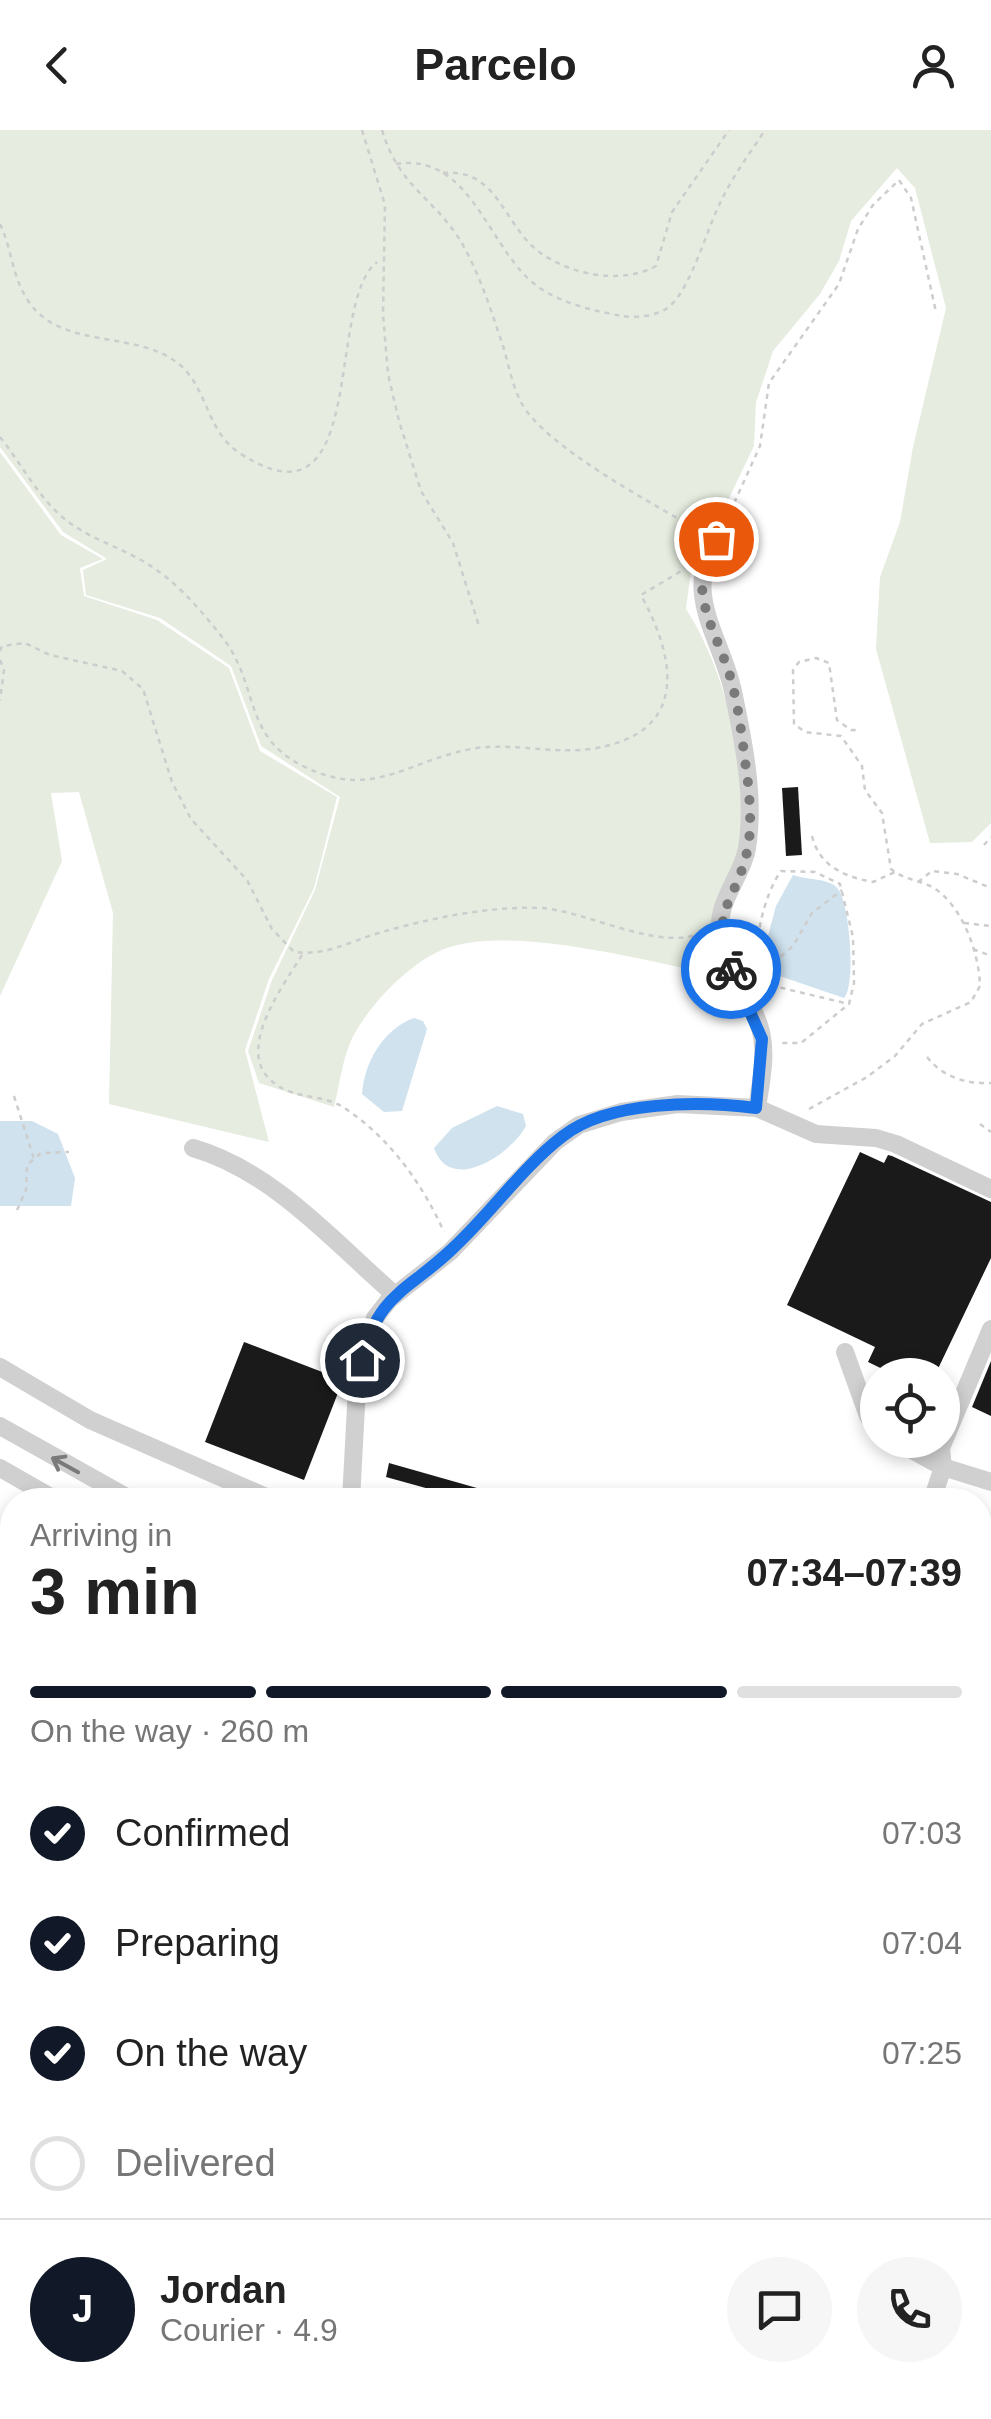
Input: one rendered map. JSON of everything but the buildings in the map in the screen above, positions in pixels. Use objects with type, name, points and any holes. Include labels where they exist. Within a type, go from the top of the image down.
[{"type":"street","points":[[716,539],[705,556],[700,585],[705,618],[734,696],[749,808],[747,852],[721,918],[732,974],[758,1022],[762,1043],[756,1108]]},
{"type":"street","points":[[352,1488],[362,1360],[375,1318],[395,1295],[450,1252],[545,1152],[578,1126],[622,1112],[678,1104],[756,1108],[816,1134],[876,1138],[896,1144],[991,1189]]},
{"type":"street","points":[[193,1148],[233,1163],[272,1188],[395,1295]]},
{"type":"street","points":[[936,1488],[943,1467],[941,1448],[991,1328]]},
{"type":"street","points":[[844,1352],[860,1395]]},
{"type":"street","points":[[0,1367],[90,1420],[246,1488]]},
{"type":"street","points":[[0,1426],[111,1488]]},
{"type":"street","points":[[927,1458],[991,1482]]},
{"type":"street","points":[[0,1468],[35,1488]]},
{"type":"path","points":[[362,130],[384,205],[383,314],[395,405],[421,491],[453,542],[478,626]]},
{"type":"path","points":[[382,130],[395,164],[458,236],[485,297],[514,386],[534,422],[613,478],[716,539],[742,493],[760,446],[769,384],[839,284],[858,229],[872,205],[899,180],[911,198],[936,312]]},
{"type":"path","points":[[395,164],[414,161],[443,172],[476,176],[497,196],[537,251],[564,265],[621,277],[656,266],[672,212],[728,130]]},
{"type":"path","points":[[443,172],[494,228],[534,284],[560,299],[605,313],[651,315],[671,306],[681,290],[722,198],[765,130]]},
{"type":"path","points":[[0,224],[14,272],[30,304],[52,324],[168,356],[188,372],[220,435],[238,452],[271,469],[302,469],[319,460],[331,434],[360,281],[377,262]]},
{"type":"path","points":[[0,438],[62,517],[86,534],[148,564],[201,612],[225,641],[246,679],[266,740],[299,765],[338,782],[387,777],[472,749],[592,749],[643,730],[662,706],[670,672],[664,638],[642,596],[705,556]]},
{"type":"path","points":[[0,651],[2,646],[26,642],[50,655],[122,671],[144,689],[172,782],[190,819],[247,880],[272,929],[294,952],[334,950],[379,933],[498,909],[545,908],[679,939],[702,935],[721,918]]},
{"type":"path","points":[[785,1120],[867,1077],[934,1016],[971,1002],[980,986],[964,923],[932,887],[895,872],[885,845],[882,813],[866,790],[862,766],[854,750],[841,736],[805,732],[794,724],[793,670],[799,662],[816,658],[829,664],[838,720],[850,730],[860,730]]},
{"type":"path","points":[[0,660],[4,670],[0,700]]},
{"type":"path","points":[[812,836],[818,854],[847,875],[873,882],[895,872]]},
{"type":"path","points":[[984,844],[991,837]]},
{"type":"path","points":[[792,858],[792,870]]},
{"type":"path","points":[[762,1043],[801,1043],[849,1004],[854,963],[843,890],[825,876],[782,871],[772,883],[757,952],[757,977],[765,993]]},
{"type":"path","points":[[917,882],[932,872],[956,874],[991,888]]},
{"type":"path","points":[[757,977],[793,946],[812,914],[843,890]]},
{"type":"path","points":[[964,923],[991,926]]},
{"type":"path","points":[[972,949],[991,956]]},
{"type":"path","points":[[303,953],[270,1002],[260,1029],[259,1059],[269,1079],[290,1092],[339,1104],[368,1126],[428,1196],[450,1252]]},
{"type":"path","points":[[760,982],[849,1004]]},
{"type":"path","points":[[927,1057],[938,1071],[956,1079],[991,1082]]},
{"type":"path","points":[[14,1096],[34,1159]]},
{"type":"path","points":[[980,1124],[991,1132]]},
{"type":"path","points":[[17,1210],[26,1190],[27,1165],[41,1153],[68,1152]]},
{"type":"shaded area","points":[[0,130],[991,130],[991,823],[972,842],[930,843],[876,649],[880,577],[900,522],[913,447],[946,308],[915,188],[897,168],[851,221],[839,261],[820,294],[773,351],[756,402],[754,446],[719,519],[694,547],[686,609],[701,635],[724,695],[743,794],[741,855],[723,946],[725,977],[583,948],[506,940],[472,942],[431,955],[394,984],[372,1008],[348,1050],[334,1107],[259,1083],[248,1051],[272,980],[315,890],[340,797],[261,746],[231,666],[160,618],[86,595],[83,570],[107,559],[63,532],[0,447]]},
{"type":"shaded area","points":[[0,452],[61,535],[103,559],[80,568],[84,596],[157,620],[229,668],[260,751],[337,797],[314,888],[269,979],[245,1050],[269,1142],[109,1104],[113,913],[79,792],[51,793],[62,861],[0,996]]},
{"type":"water","points":[[793,875],[835,885],[842,897],[851,962],[844,998],[759,969],[776,906]]},
{"type":"water","points":[[414,1018],[423,1021],[427,1029],[402,1111],[384,1112],[362,1094],[367,1071],[384,1039]]},
{"type":"water","points":[[497,1106],[523,1114],[526,1126],[508,1148],[495,1158],[466,1169],[442,1162],[434,1148],[452,1128]]},
{"type":"water","points":[[0,1121],[32,1121],[58,1134],[75,1178],[71,1206],[0,1206]]},
{"type":"way so far","points":[[716,539],[705,556],[700,585],[705,618],[729,673],[734,696],[748,784],[750,830],[747,852],[722,910],[720,928],[731,969]]},
{"type":"route","points":[[362,1360],[370,1328],[381,1308],[450,1252],[566,1133],[622,1112],[678,1104],[704,1102],[756,1108],[762,1039],[758,1022],[731,969]]}]
